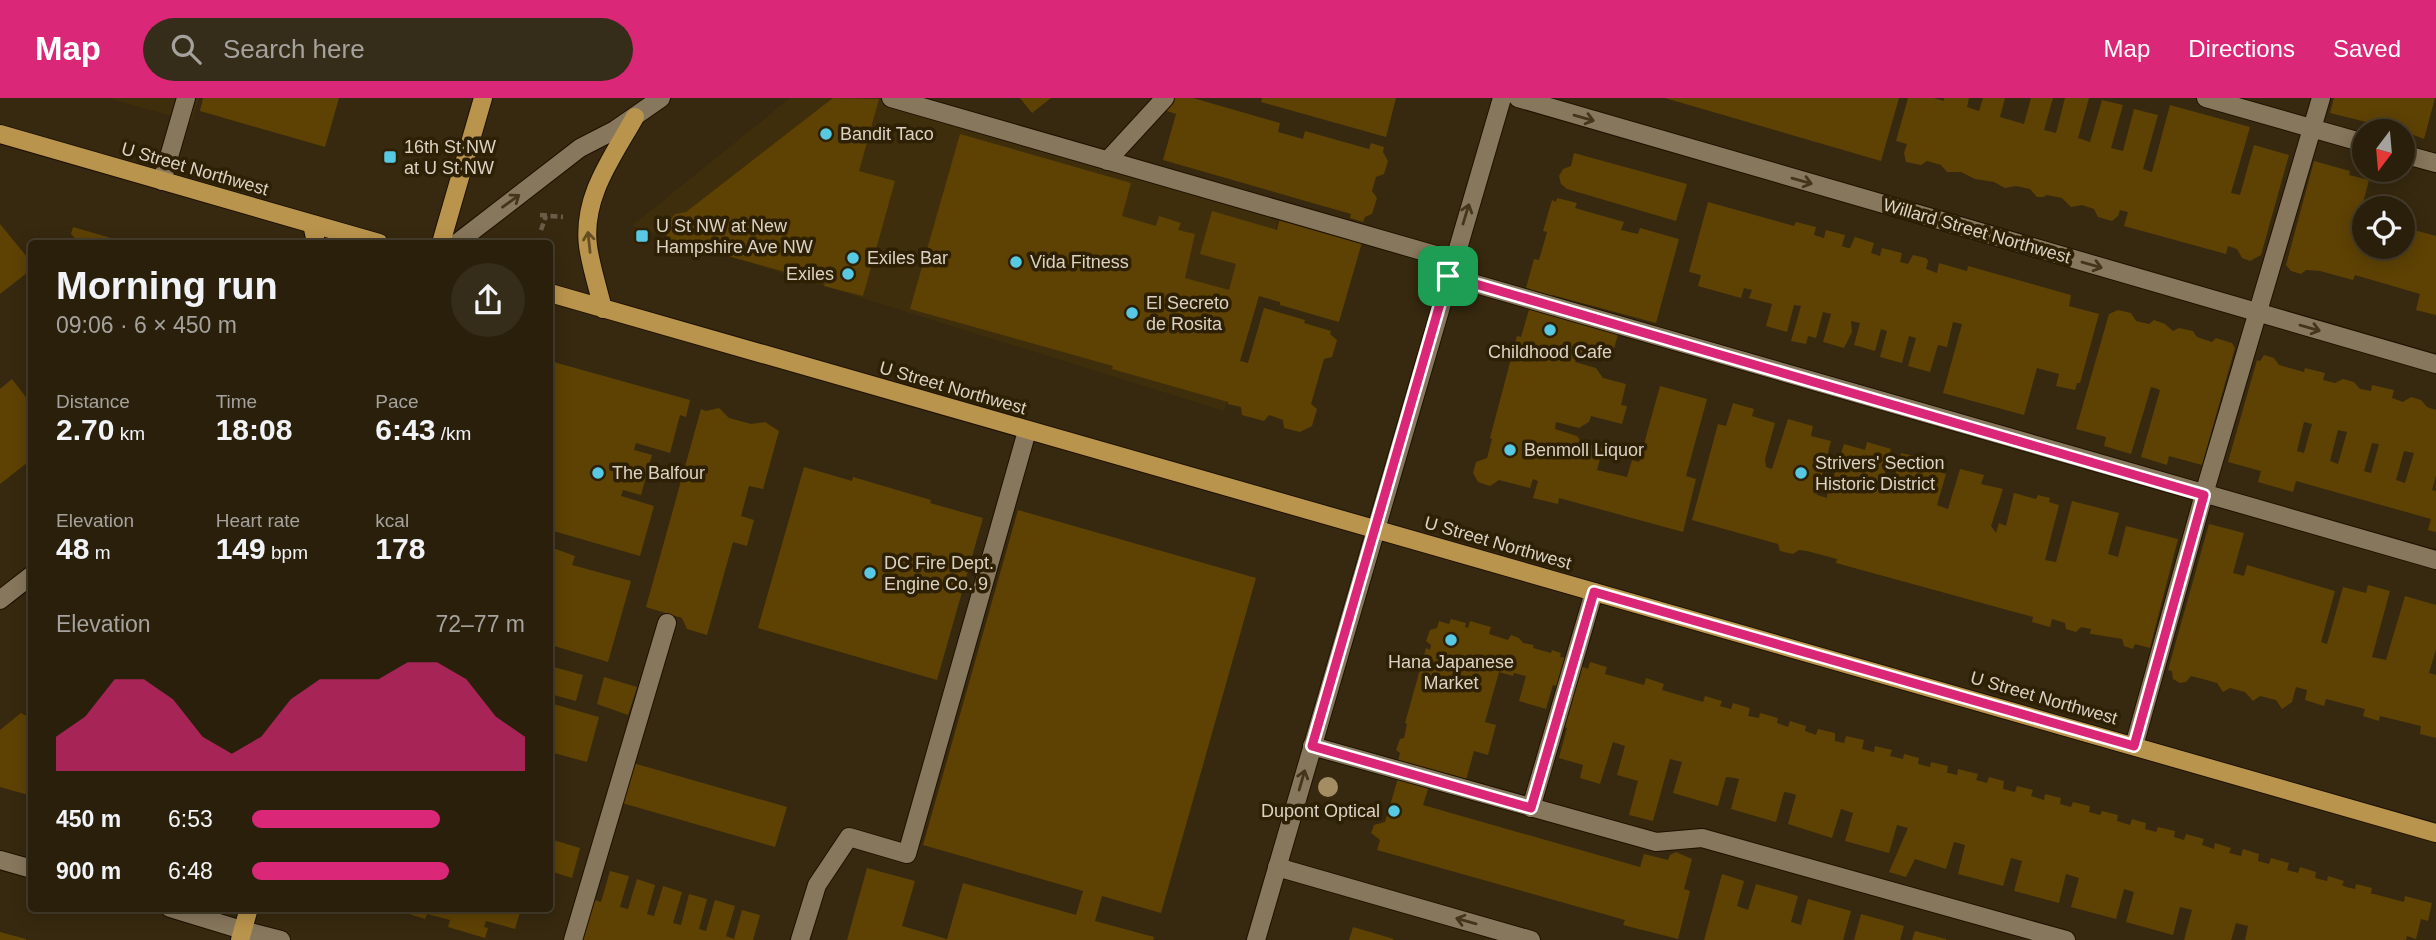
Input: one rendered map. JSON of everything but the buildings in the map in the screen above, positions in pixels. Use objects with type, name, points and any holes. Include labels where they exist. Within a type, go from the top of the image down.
[{"type":"main road","points":[[442,240],[483,98]]},
{"type":"main road","points":[[603,309],[588,246],[589,209],[601,177],[635,117]]},
{"type":"main road","name":"U Street Northwest","points":[[0,134],[368,240]]},
{"type":"main road","points":[[312,224],[315,240]]},
{"type":"main road","name":"U Street Northwest","points":[[553,294],[2436,833]]},
{"type":"main road","points":[[241,935],[247,912]]},
{"type":"street","points":[[162,181],[186,98]]},
{"type":"street","points":[[461,240],[580,148],[635,117],[661,98]]},
{"type":"street","points":[[891,98],[1107,161],[1450,268],[2204,495],[2436,560]]},
{"type":"street","points":[[1107,161],[1165,98]]},
{"type":"street","points":[[1256,940],[1450,268],[1502,98]]},
{"type":"street","name":"Willard Street Northwest","points":[[1518,98],[2436,364]]},
{"type":"street","points":[[2206,98],[2352,140]]},
{"type":"street","points":[[2134,746],[2204,495],[2321,98]]},
{"type":"street","points":[[2415,157],[2436,163]]},
{"type":"street","points":[[800,940],[817,885],[849,837],[907,854],[1027,431]]},
{"type":"street","points":[[0,600],[28,578]]},
{"type":"street","points":[[1531,808],[1594,592]]},
{"type":"street","points":[[573,940],[667,623]]},
{"type":"street","points":[[1312,746],[1656,842],[1702,838],[2066,940]]},
{"type":"street","points":[[0,860],[28,868]]},
{"type":"street","points":[[1277,867],[1531,940]]},
{"type":"street","points":[[181,912],[241,935],[281,940]]},
{"type":"path","points":[[531,212],[546,217],[571,216]]},
{"type":"shaded area","points":[[108,98],[199,98],[192,122]]},
{"type":"shaded area","points":[[790,98],[917,98],[1282,206],[1224,411],[632,226]]},
{"type":"place","name":"Bandit Taco","points":[[826,134]]},
{"type":"place","name":"16th St NW at U St NW","points":[[390,157]]},
{"type":"place","name":"U St NW at New Hampshire Ave NW","points":[[642,236]]},
{"type":"place","name":"Exiles Bar","points":[[853,258]]},
{"type":"place","name":"Vida Fitness","points":[[1016,262]]},
{"type":"place","name":"Exiles","points":[[848,274]]},
{"type":"place","name":"El Secreto de Rosita","points":[[1132,313]]},
{"type":"place","name":"Childhood Cafe","points":[[1550,330]]},
{"type":"place","name":"Benmoll Liquor","points":[[1510,450]]},
{"type":"place","name":"The Balfour","points":[[598,473]]},
{"type":"place","name":"Strivers' Section Historic District","points":[[1801,473]]},
{"type":"place","name":"DC Fire Dept. Engine Co. 9","points":[[870,573]]},
{"type":"place","name":"Hana Japanese Market","points":[[1451,640]]},
{"type":"place","name":"Dupont Optical","points":[[1394,811]]},
{"type":"route","points":[[1448,276],[2204,495],[2134,746],[1594,592],[1531,808],[1312,746],[1448,276]]}]
